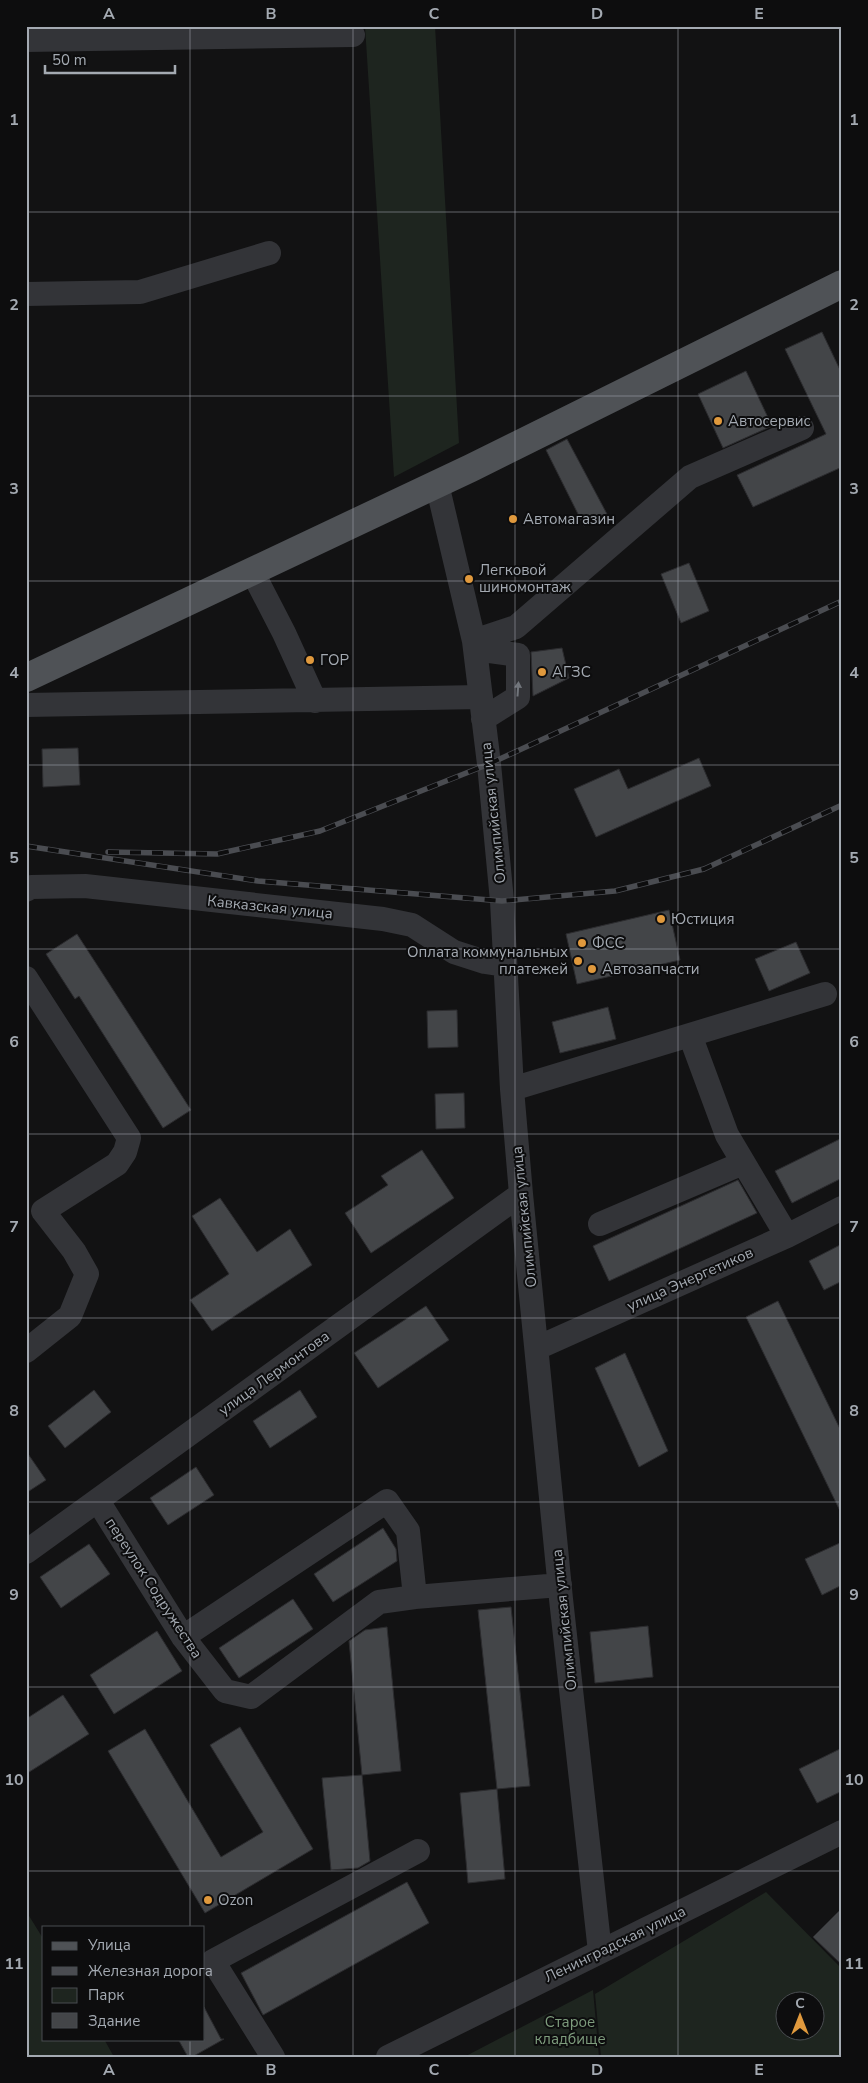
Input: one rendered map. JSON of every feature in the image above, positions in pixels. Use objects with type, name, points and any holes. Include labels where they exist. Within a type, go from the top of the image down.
[{"type":"main road","points":[[26,678],[252,573],[842,284]]},
{"type":"street","points":[[26,40],[353,35]]},
{"type":"street","points":[[26,294],[140,292],[268,252]]},
{"type":"street","points":[[474,645],[516,627],[690,477],[802,428]]},
{"type":"street","name":"Олимпийская улица","points":[[436,484],[474,645],[482,708],[502,902],[512,1089],[521,1194],[560,1585],[600,1952]]},
{"type":"street","points":[[252,573],[284,633],[316,701]]},
{"type":"street","points":[[26,705],[316,701],[482,708],[518,697],[518,655],[474,645]]},
{"type":"street","name":"Кавказская улица","points":[[26,890],[31,887],[85,886],[382,919],[412,925],[454,952],[485,962],[505,965]]},
{"type":"street","points":[[26,978],[129,1138],[125,1152],[117,1164],[43,1211],[74,1251],[86,1274],[70,1316],[26,1350]]},
{"type":"street","points":[[512,1089],[825,994]]},
{"type":"street","points":[[690,1036],[727,1135],[787,1236]]},
{"type":"street","points":[[600,1224],[743,1163]]},
{"type":"street","name":"улица Лермонтова","points":[[26,1552],[521,1194]]},
{"type":"street","name":"улица Энергетиков","points":[[537,1348],[787,1236],[842,1208]]},
{"type":"street","name":"переулок Содружества","points":[[98,1501],[183,1637],[225,1691],[251,1697],[379,1602],[415,1596],[560,1585]]},
{"type":"street","points":[[183,1637],[387,1501],[408,1531],[415,1596]]},
{"type":"street","name":"Ленинградская улица","points":[[388,2057],[842,1832]]},
{"type":"street","points":[[273,2057],[213,1961],[418,1851]]},
{"type":"green space","points":[[365,26],[435,26],[459,443],[394,477]]},
{"type":"green space","points":[[766,1892],[842,1969],[842,2057],[601,2057],[595,1994]]},
{"type":"green space","points":[[26,1911],[42,1937],[42,2040],[105,2040],[114,2057],[26,2057]]},
{"type":"green space","name":"Старое кладбище","points":[[593,1990],[599,2057],[464,2057]]},
{"type":"building","points":[[822,332],[842,374],[842,467],[753,507],[737,475],[826,434],[785,349]]},
{"type":"building","points":[[746,371],[772,426],[723,448],[698,394]]},
{"type":"building","points":[[567,439],[607,514],[584,526],[546,450]]},
{"type":"building","points":[[689,563],[709,611],[681,623],[661,574]]},
{"type":"building","points":[[562,648],[569,678],[533,696],[531,652]]},
{"type":"building","points":[[78,748],[80,785],[43,787],[42,749]]},
{"type":"building","points":[[699,758],[711,786],[596,837],[574,789],[619,769],[628,789]]},
{"type":"building","points":[[669,910],[680,960],[577,984],[566,934]]},
{"type":"building","points":[[77,934],[191,1110],[163,1128],[79,996],[75,999],[46,954]]},
{"type":"building","points":[[796,942],[810,973],[769,991],[755,959]]},
{"type":"building","points":[[608,1007],[616,1039],[560,1053],[552,1022]]},
{"type":"building","points":[[457,1010],[458,1047],[428,1048],[427,1011]]},
{"type":"building","points":[[464,1093],[465,1128],[436,1129],[435,1094]]},
{"type":"building","points":[[842,1138],[842,1178],[792,1203],[775,1171]]},
{"type":"building","points":[[422,1150],[454,1198],[371,1253],[345,1213],[388,1185],[381,1176]]},
{"type":"building","points":[[738,1180],[757,1213],[609,1281],[593,1246]]},
{"type":"building","points":[[220,1198],[257,1252],[290,1229],[312,1265],[212,1331],[190,1300],[229,1274],[192,1216]]},
{"type":"building","points":[[842,1244],[842,1281],[824,1290],[809,1261]]},
{"type":"building","points":[[778,1301],[842,1433],[842,1515],[746,1317]]},
{"type":"building","points":[[426,1306],[449,1340],[378,1388],[354,1353]]},
{"type":"building","points":[[625,1353],[668,1451],[639,1467],[595,1368]]},
{"type":"building","points":[[94,1390],[111,1412],[65,1448],[48,1426]]},
{"type":"building","points":[[300,1390],[317,1417],[270,1448],[253,1421]]},
{"type":"building","points":[[26,1451],[46,1480],[26,1493]]},
{"type":"building","points":[[196,1467],[214,1495],[168,1525],[150,1498]]},
{"type":"building","points":[[383,1528],[396,1549],[397,1561],[333,1602],[314,1574]]},
{"type":"building","points":[[842,1542],[842,1585],[822,1595],[805,1559]]},
{"type":"building","points":[[89,1544],[110,1574],[61,1608],[40,1577]]},
{"type":"building","points":[[293,1599],[313,1629],[239,1678],[219,1648]]},
{"type":"building","points":[[511,1607],[530,1786],[497,1789],[478,1610]]},
{"type":"building","points":[[648,1626],[653,1677],[595,1683],[590,1632]]},
{"type":"building","points":[[387,1627],[401,1771],[362,1775],[349,1641],[365,1630]]},
{"type":"building","points":[[157,1631],[182,1671],[114,1714],[90,1675]]},
{"type":"building","points":[[63,1695],[89,1734],[26,1774],[26,1719]]},
{"type":"building","points":[[240,1727],[313,1849],[205,1913],[108,1751],[145,1729],[221,1857],[263,1832],[210,1745]]},
{"type":"building","points":[[842,1748],[842,1791],[817,1803],[799,1769]]},
{"type":"building","points":[[362,1775],[370,1861],[358,1868],[331,1870],[322,1778]]},
{"type":"building","points":[[497,1789],[505,1879],[468,1883],[460,1793]]},
{"type":"building","points":[[407,1882],[429,1923],[263,2015],[241,1973]]},
{"type":"building","points":[[842,1908],[842,1965],[813,1937]]},
{"type":"building","points":[[205,2009],[221,2039],[224,2039],[192,2057],[188,2057],[179,2040],[205,2040]]},
{"type":"railway","points":[[108,852],[217,854],[320,831],[489,764],[842,601]]},
{"type":"railway","points":[[26,846],[258,881],[502,901],[615,891],[704,869],[842,805]]},
{"type":"place","name":"Автосервис","points":[[718,421]]},
{"type":"place","name":"Автомагазин","points":[[513,519]]},
{"type":"place","name":"Легковой шиномонтаж","points":[[469,579]]},
{"type":"place","name":"ГОР","points":[[310,660]]},
{"type":"place","name":"АГЗС","points":[[542,672]]},
{"type":"place","name":"Юстиция","points":[[661,919]]},
{"type":"place","name":"ФСС","points":[[582,943]]},
{"type":"place","name":"Оплата коммунальных платежей","points":[[578,961]]},
{"type":"place","name":"Автозапчасти","points":[[592,969]]},
{"type":"place","name":"Ozon","points":[[208,1900]]}]
